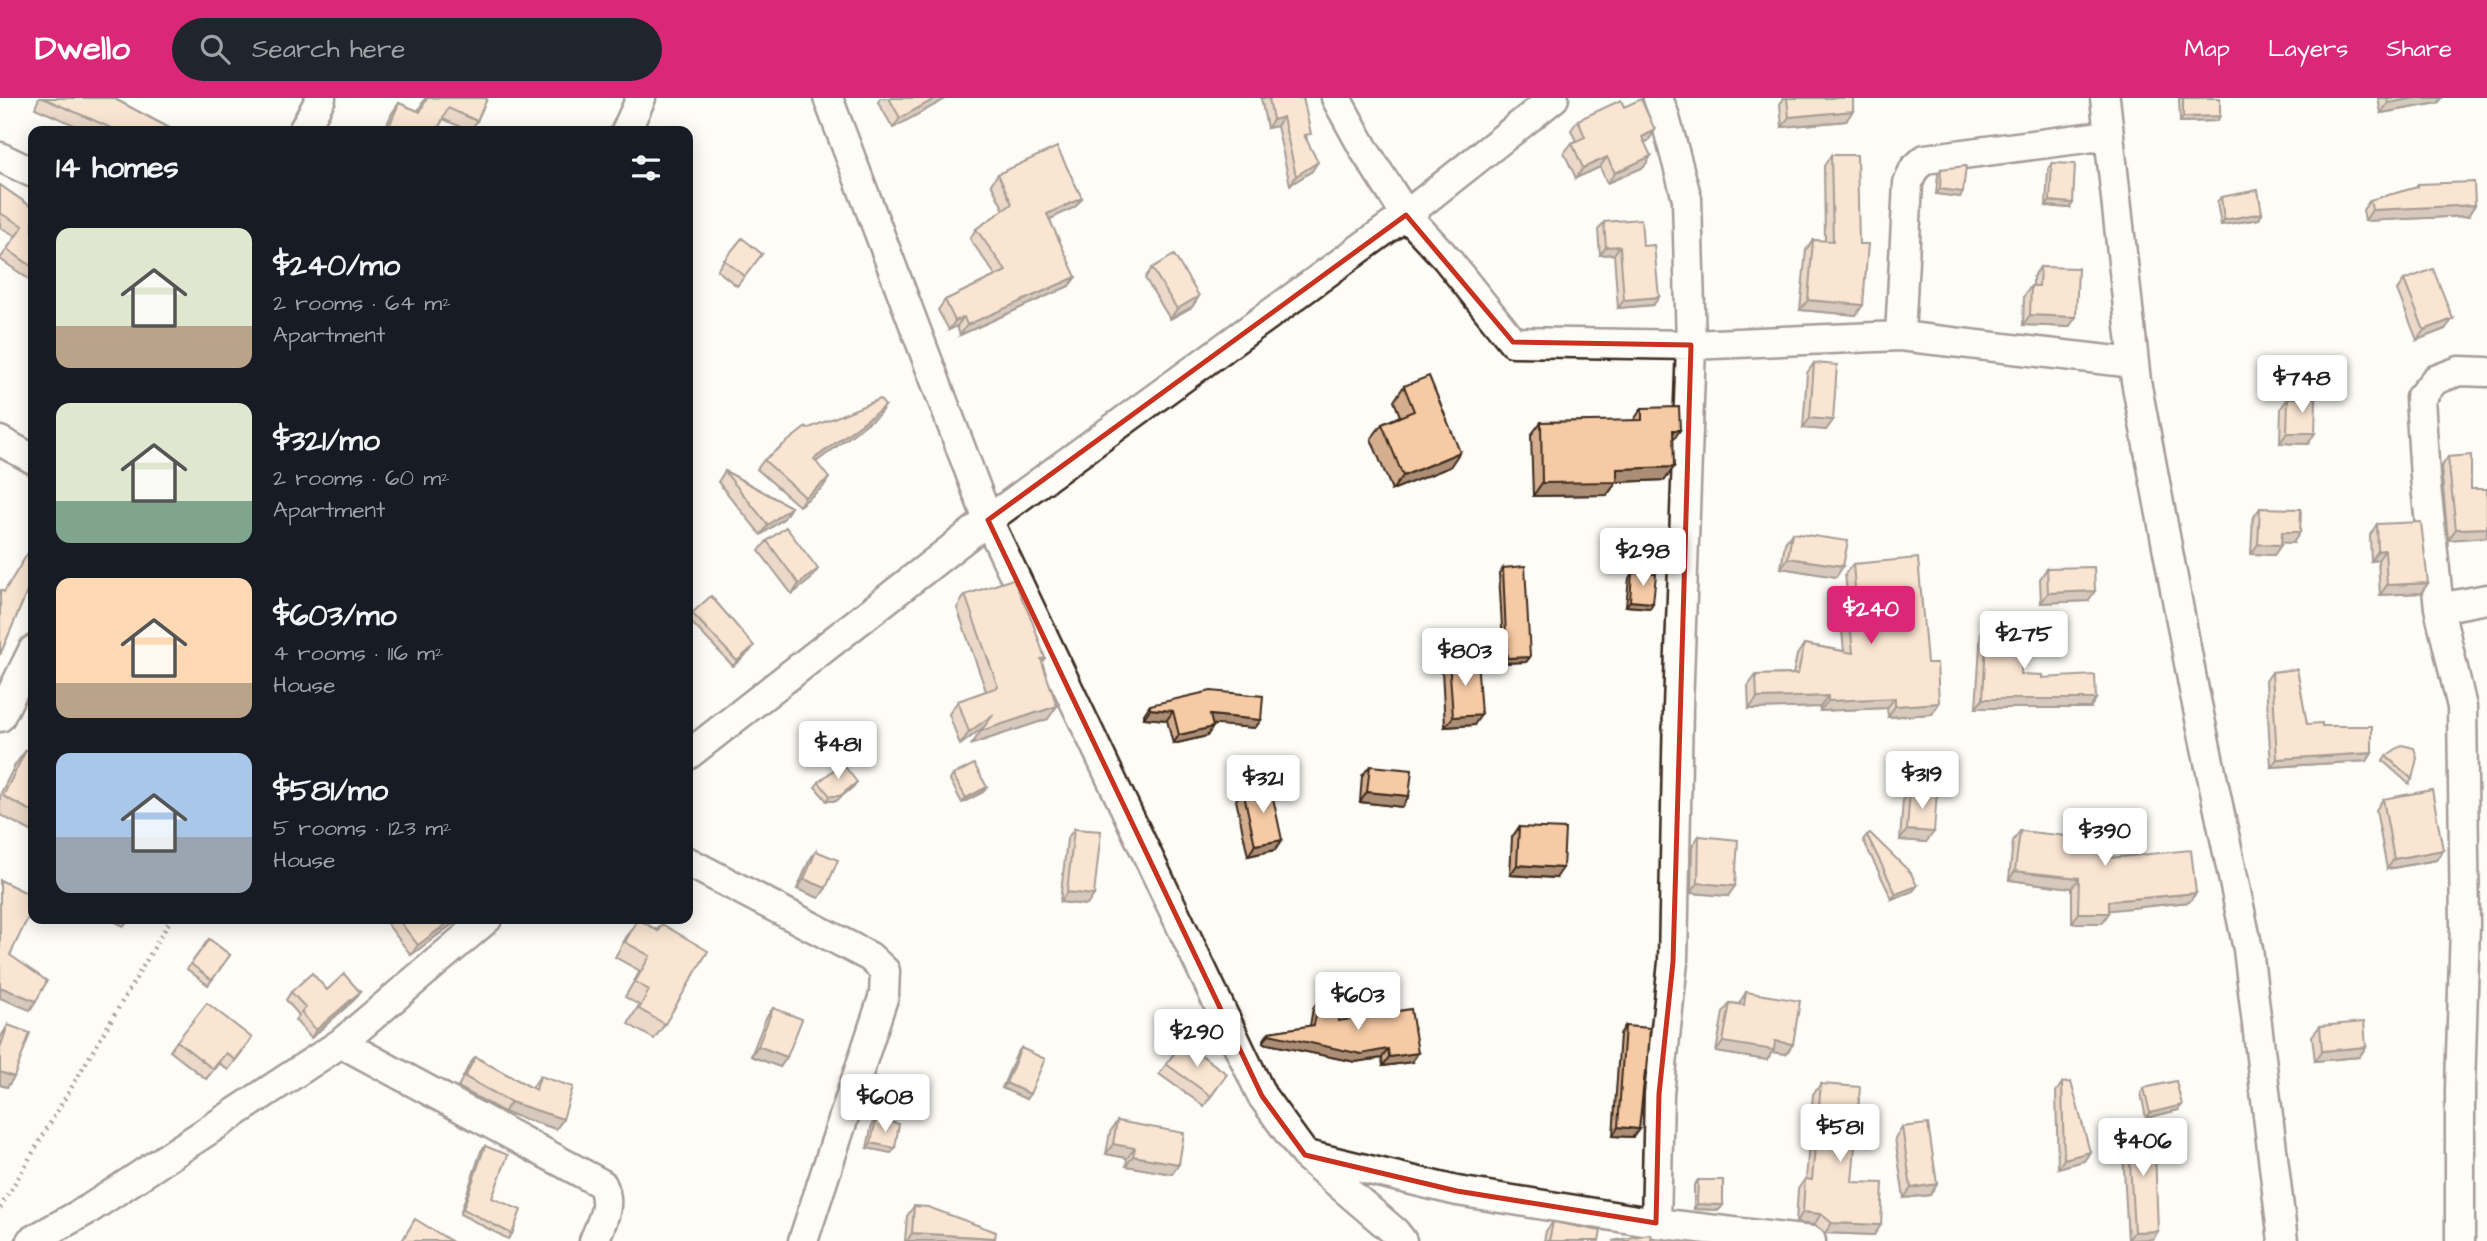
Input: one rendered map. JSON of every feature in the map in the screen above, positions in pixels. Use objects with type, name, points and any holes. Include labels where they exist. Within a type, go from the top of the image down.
[{"type":"street","points":[[306,126],[321,98]]},
{"type":"street","points":[[628,126],[641,98]]},
{"type":"street","points":[[828,98],[988,520],[1262,1096],[1305,1154],[1402,1241]]},
{"type":"street","points":[[1336,98],[1364,151],[1406,215],[1446,258],[1513,342],[1691,345],[1900,336],[2134,363]]},
{"type":"street","points":[[693,751],[988,520],[1406,215],[1554,98]]},
{"type":"street","points":[[1656,1223],[1658,1094],[1673,962],[1678,707],[1691,345],[1687,199],[1658,98]]},
{"type":"street","points":[[2105,98],[2134,363],[2194,690],[2248,949],[2283,1241]]},
{"type":"street","points":[[1900,336],[1908,183],[1914,169],[1926,159],[2109,135]]},
{"type":"street","points":[[0,157],[28,171]]},
{"type":"street","points":[[2460,1241],[2460,1088],[2465,925],[2462,707],[2439,608],[2420,398],[2435,380],[2459,371],[2487,372]]},
{"type":"street","points":[[2439,608],[2487,599]]},
{"type":"street","points":[[0,717],[28,660]]},
{"type":"street","points":[[693,865],[870,957],[885,971],[884,995],[803,1241]]},
{"type":"street","points":[[31,1241],[89,1209],[341,1043],[481,924]]},
{"type":"street","points":[[341,1043],[603,1184],[608,1208],[594,1241]]},
{"type":"street","points":[[1305,1154],[1457,1191],[1656,1223],[1811,1241]]},
{"type":"path","points":[[0,1208],[168,924]]},
{"type":"highlighted area","points":[[1406,215],[1513,342],[1691,345],[1673,962],[1659,1094],[1656,1223],[1457,1191],[1305,1155],[1262,1096],[988,520]]},
{"type":"building","points":[[43,98],[113,98],[166,126],[107,126]]},
{"type":"building","points":[[427,98],[487,99],[477,121],[448,108],[439,126],[389,126],[399,103],[420,112]]},
{"type":"building","points":[[889,98],[936,98],[900,118]]},
{"type":"building","points":[[1269,98],[1303,98],[1311,134],[1304,135],[1318,162],[1296,176],[1283,117],[1273,120]]},
{"type":"building","points":[[1787,98],[1853,98],[1853,111],[1789,117]]},
{"type":"building","points":[[2183,98],[2220,98],[2220,116],[2183,117]]},
{"type":"building","points":[[2387,98],[2415,98],[2388,103]]},
{"type":"building","points":[[1641,99],[1655,130],[1642,137],[1651,156],[1615,173],[1607,157],[1583,168],[1572,143],[1585,137],[1578,120],[1621,100],[1624,107]]},
{"type":"building","points":[[1057,147],[1082,198],[1047,214],[1076,277],[967,325],[964,317],[955,321],[945,300],[1006,271],[976,229],[1012,204],[998,174]]},
{"type":"building","points":[[1831,155],[1857,155],[1859,244],[1868,244],[1863,305],[1808,300],[1813,240],[1833,241]]},
{"type":"building","points":[[2052,163],[2075,164],[2073,203],[2050,201]]},
{"type":"building","points":[[1966,166],[1963,192],[1940,189],[1941,169]]},
{"type":"building","points":[[2474,182],[2475,205],[2372,210],[2370,200],[2418,187],[2418,184]]},
{"type":"building","points":[[0,185],[28,205],[28,264],[7,249],[23,226],[0,213]]},
{"type":"building","points":[[2258,190],[2262,213],[2224,220],[2221,197]]},
{"type":"building","points":[[1641,219],[1643,246],[1654,245],[1659,297],[1624,300],[1620,246],[1606,247],[1604,222]]},
{"type":"building","points":[[742,238],[762,254],[745,276],[724,260]]},
{"type":"building","points":[[1174,255],[1199,296],[1177,309],[1152,268]]},
{"type":"building","points":[[2040,267],[2078,268],[2076,317],[2030,315],[2031,286],[2039,286]]},
{"type":"building","points":[[2433,269],[2453,319],[2424,330],[2404,280]]},
{"type":"building","points":[[1814,363],[1837,365],[1833,420],[1810,418]]},
{"type":"building","points":[[1429,376],[1460,452],[1403,476],[1382,424],[1414,411],[1404,386]]},
{"type":"building","points":[[2288,398],[2316,398],[2315,433],[2287,433]]},
{"type":"building","points":[[880,399],[885,406],[814,459],[829,478],[805,497],[764,460],[806,427],[807,429]]},
{"type":"building","points":[[1679,407],[1680,430],[1673,430],[1674,467],[1617,469],[1617,482],[1542,483],[1541,422],[1642,420],[1642,408]]},
{"type":"building","points":[[2471,455],[2471,489],[2487,489],[2487,528],[2456,529],[2448,457]]},
{"type":"building","points":[[725,471],[791,507],[768,525]]},
{"type":"building","points":[[2260,508],[2301,509],[2300,532],[2282,532],[2281,545],[2258,544]]},
{"type":"building","points":[[2421,522],[2428,583],[2387,585],[2385,550],[2378,551],[2377,524]]},
{"type":"building","points":[[786,527],[818,569],[799,584],[767,541]]},
{"type":"building","points":[[1792,533],[1848,541],[1843,566],[1788,558]]},
{"type":"building","points":[[28,553],[28,590],[0,655],[0,590],[4,592]]},
{"type":"building","points":[[1918,558],[1927,663],[1937,663],[1939,703],[1895,706],[1895,698],[1828,701],[1828,696],[1757,698],[1756,675],[1798,674],[1804,644],[1853,653],[1849,612],[1857,611],[1853,564]]},
{"type":"building","points":[[1525,566],[1530,657],[1507,658],[1503,568]]},
{"type":"building","points":[[2094,567],[2095,591],[2048,593],[2047,568]]},
{"type":"building","points":[[1632,573],[1656,574],[1653,603],[1630,601]]},
{"type":"building","points":[[1013,579],[1045,658],[1041,659],[1057,706],[981,731],[994,714],[969,732],[958,701],[998,687],[965,595]]},
{"type":"building","points":[[711,596],[754,646],[737,661],[693,612]]},
{"type":"building","points":[[1987,621],[2023,622],[2021,674],[2042,675],[2042,678],[2095,675],[2096,699],[1983,699]]},
{"type":"building","points":[[1477,658],[1481,715],[1453,717],[1449,660]]},
{"type":"building","points":[[2297,669],[2307,724],[2372,726],[2372,753],[2277,759],[2272,672]]},
{"type":"building","points":[[1211,691],[1263,696],[1261,720],[1210,715],[1213,727],[1179,735],[1173,711],[1150,709],[1150,705]]},
{"type":"building","points":[[2402,745],[2414,748],[2417,758],[2412,779],[2386,756]]},
{"type":"building","points":[[26,750],[28,809],[3,796]]},
{"type":"building","points":[[842,763],[857,782],[840,796],[830,796],[819,782]]},
{"type":"building","points":[[974,764],[987,787],[966,798],[953,775]]},
{"type":"building","points":[[1370,766],[1412,770],[1409,796],[1367,792]]},
{"type":"building","points":[[1270,784],[1282,840],[1255,845],[1243,790]]},
{"type":"building","points":[[1910,790],[1937,792],[1934,832],[1907,830]]},
{"type":"building","points":[[2432,790],[2443,850],[2394,859],[2383,799]]},
{"type":"building","points":[[1519,827],[1565,829],[1563,868],[1517,865]]},
{"type":"building","points":[[2086,827],[2111,829],[2109,858],[2191,850],[2196,893],[2109,901],[2109,913],[2078,913],[2079,878],[2015,871],[2020,831],[2085,838]]},
{"type":"building","points":[[1074,829],[1101,831],[1094,895],[1067,892]]},
{"type":"building","points":[[1870,833],[1911,873],[1917,886],[1896,894],[1867,835]]},
{"type":"building","points":[[1699,836],[1738,840],[1735,886],[1698,883]]},
{"type":"building","points":[[816,851],[838,860],[826,888],[804,879]]},
{"type":"building","points":[[0,880],[28,894],[28,917],[10,955],[47,981],[36,1001],[0,987]]},
{"type":"building","points":[[402,924],[446,924],[418,945]]},
{"type":"building","points":[[635,924],[646,924],[658,931],[662,924],[708,951],[665,1024],[639,1009],[649,990],[635,982],[650,956],[625,942]]},
{"type":"building","points":[[209,939],[230,955],[212,980],[191,964]]},
{"type":"building","points":[[312,973],[327,990],[344,974],[360,992],[316,1030],[301,1012],[306,1008],[291,992]]},
{"type":"building","points":[[1746,992],[1800,1001],[1793,1044],[1775,1041],[1774,1050],[1723,1042],[1730,1003],[1744,1005]]},
{"type":"building","points":[[1319,1000],[1342,1004],[1338,1021],[1411,1009],[1418,1053],[1389,1057],[1388,1049],[1361,1054],[1269,1034],[1314,1025]]},
{"type":"building","points":[[207,1003],[252,1038],[235,1060],[226,1053],[213,1069],[177,1041]]},
{"type":"building","points":[[773,1008],[802,1019],[787,1057],[758,1046]]},
{"type":"building","points":[[2364,1022],[2366,1047],[2322,1051],[2320,1026]]},
{"type":"building","points":[[8,1025],[30,1033],[14,1077],[0,1072],[0,1048]]},
{"type":"building","points":[[1625,1026],[1650,1028],[1639,1129],[1618,1127]]},
{"type":"building","points":[[1183,1042],[1227,1074],[1211,1096],[1166,1064]]},
{"type":"building","points":[[1021,1048],[1045,1059],[1030,1094],[1006,1083]]},
{"type":"building","points":[[475,1057],[536,1090],[540,1076],[573,1087],[563,1119],[511,1102],[465,1077]]},
{"type":"building","points":[[2176,1081],[2182,1105],[2150,1113],[2144,1088]]},
{"type":"building","points":[[2071,1082],[2090,1152],[2064,1159],[2062,1083]]},
{"type":"building","points":[[1821,1084],[1860,1087],[1852,1182],[1883,1183],[1881,1225],[1832,1223],[1821,1214],[1803,1212],[1805,1179],[1812,1180]]},
{"type":"building","points":[[876,1119],[899,1124],[895,1148],[871,1143]]},
{"type":"building","points":[[1117,1121],[1184,1133],[1179,1164],[1133,1156],[1135,1148],[1113,1144]]},
{"type":"building","points":[[1928,1124],[1937,1184],[1911,1188],[1902,1127]]},
{"type":"building","points":[[2154,1125],[2158,1231],[2134,1232],[2128,1126]]},
{"type":"building","points":[[485,1146],[508,1155],[492,1198],[521,1210],[512,1234],[463,1209]]},
{"type":"building","points":[[1698,1180],[1723,1180],[1723,1205],[1697,1204]]},
{"type":"building","points":[[914,1206],[928,1207],[996,1232],[995,1238],[912,1233]]},
{"type":"building","points":[[415,1219],[451,1241],[402,1241]]},
{"type":"building","points":[[1553,1222],[1601,1231],[1599,1241],[1549,1241]]},
{"type":"building","points":[[1650,1234],[1651,1241],[1612,1241]]}]
